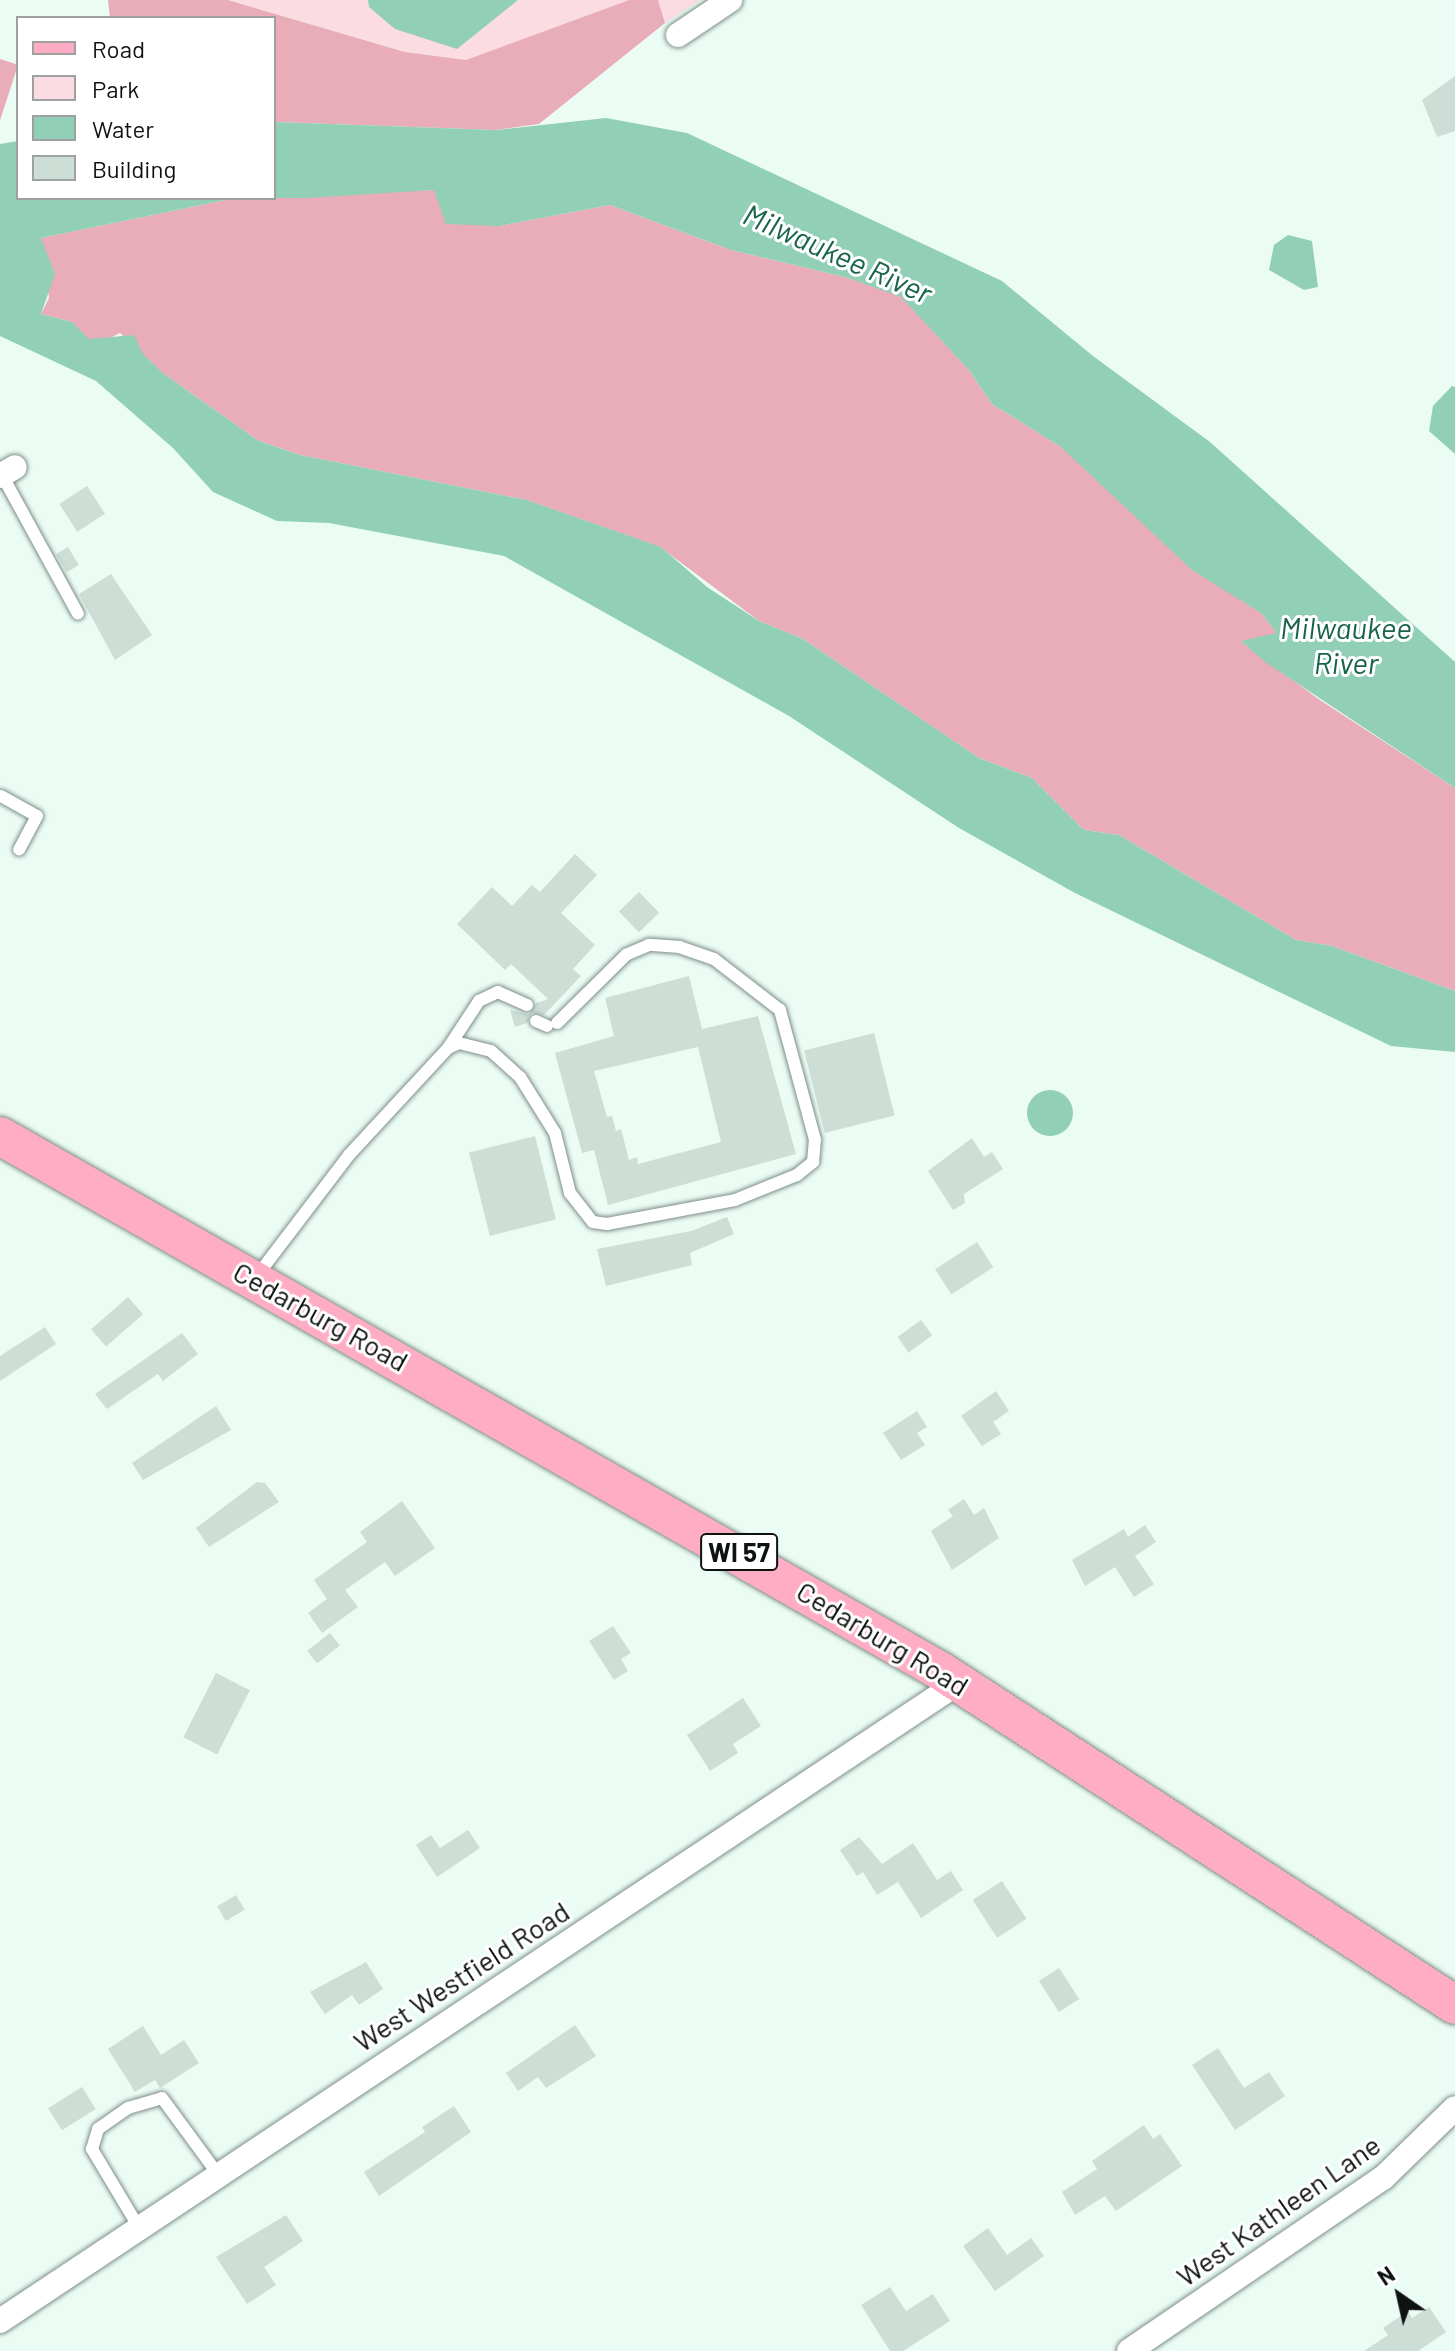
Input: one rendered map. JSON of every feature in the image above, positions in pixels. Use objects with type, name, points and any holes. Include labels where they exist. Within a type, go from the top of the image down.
[{"type":"main road","name":"Cedarburg Road","points":[[0,1136],[737,1551],[958,1683],[1455,2005]]},
{"type":"street","points":[[678,35],[730,0]]},
{"type":"street","name":"West Westfield Road","points":[[0,2321],[217,2173],[958,1683]]},
{"type":"street","name":"West Kathleen Lane","points":[[1129,2351],[1383,2178],[1455,2108]]},
{"type":"lane","points":[[6,473],[78,614]]},
{"type":"lane","points":[[1,796],[37,816],[19,850]]},
{"type":"lane","points":[[448,1048],[459,1043],[491,1051],[520,1077],[555,1133],[570,1193],[593,1222],[607,1224],[735,1200],[797,1175],[813,1162],[815,1140],[780,1010],[714,959],[680,947],[649,945],[626,955],[547,1023]]},
{"type":"lane","points":[[254,1279],[349,1155],[448,1048],[479,1001],[498,992],[527,1005]]},
{"type":"lane","points":[[138,2226],[92,2149],[98,2129],[128,2108],[162,2098],[217,2173]]},
{"type":"green space","points":[[228,0],[629,0],[466,60],[405,52]]},
{"type":"green space","points":[[658,0],[700,0],[665,23]]},
{"type":"shaded area","points":[[108,0],[228,0],[405,52],[466,60],[629,0],[658,0],[665,23],[539,124],[496,130],[276,122],[276,16],[110,16]]},
{"type":"shaded area","points":[[0,59],[16,64],[16,71],[0,120]]},
{"type":"shaded area","points":[[434,190],[499,226],[610,205],[731,250],[845,277],[901,296],[968,369],[992,404],[1061,447],[1261,613],[1278,633],[1242,642],[1317,698],[1455,788],[1455,991],[1332,946],[1296,940],[1119,835],[1084,830],[1032,778],[979,758],[803,639],[759,621],[660,547],[527,500],[300,455],[259,441],[164,374],[120,333],[106,340],[88,339],[72,322],[41,314],[49,298],[41,238],[225,200],[276,200],[276,196]]},
{"type":"water","points":[[368,0],[518,0],[457,49],[395,29],[369,7]]},
{"type":"water","name":"Milwaukee River","points":[[606,118],[687,133],[1002,281],[1093,356],[1210,442],[1455,662],[1455,788],[1265,662],[1241,641],[1277,633],[1261,613],[1192,570],[1061,447],[992,404],[968,369],[901,297],[845,277],[731,250],[610,205],[499,226],[446,224],[434,190],[276,198],[276,122],[496,130]]},
{"type":"water","points":[[16,141],[16,200],[225,200],[41,238],[55,274],[41,314],[72,322],[89,339],[134,335],[143,354],[164,374],[259,441],[300,455],[527,500],[661,547],[707,587],[759,621],[803,639],[979,758],[1032,778],[1084,830],[1119,835],[1296,940],[1332,946],[1455,991],[1455,1052],[1391,1046],[1075,893],[959,828],[789,716],[504,556],[329,523],[277,521],[213,492],[173,448],[96,381],[0,336],[0,144]]},
{"type":"water","points":[[1288,235],[1312,241],[1318,287],[1304,290],[1269,270],[1274,245]]},
{"type":"water","points":[[1452,386],[1455,387],[1455,454],[1429,431],[1433,406]]},
{"type":"water","points":[[1050,1090],[1066,1097],[1073,1113],[1066,1129],[1050,1136],[1034,1129],[1027,1113],[1034,1097]]},
{"type":"building","points":[[1455,76],[1455,131],[1437,137],[1422,100]]},
{"type":"building","points":[[87,486],[105,514],[77,532],[59,504]]},
{"type":"building","points":[[68,547],[79,565],[67,572],[56,554]]},
{"type":"building","points":[[111,574],[152,635],[115,660],[79,594]]},
{"type":"building","points":[[575,854],[597,875],[561,913],[595,945],[573,969],[581,976],[544,1015],[531,1013],[527,1023],[515,1027],[510,1010],[529,1014],[536,1003],[548,999],[511,964],[505,970],[457,924],[492,887],[512,906],[532,885],[540,892]]},
{"type":"building","points":[[639,892],[659,913],[639,932],[619,911]]},
{"type":"building","points":[[689,976],[702,1029],[758,1016],[796,1154],[608,1205],[594,1150],[582,1153],[555,1053],[614,1036],[605,998]],"holes":[[[698,1047],[721,1142],[638,1164],[637,1157],[629,1160],[621,1129],[616,1131],[612,1116],[607,1117],[594,1071]]]},
{"type":"building","points":[[874,1033],[895,1115],[825,1133],[804,1050]]},
{"type":"building","points":[[535,1136],[556,1219],[490,1236],[469,1152]]},
{"type":"building","points":[[972,1138],[984,1157],[992,1152],[1003,1169],[964,1194],[965,1203],[953,1210],[928,1171]]},
{"type":"building","points":[[727,1217],[734,1234],[690,1253],[692,1265],[606,1286],[597,1249],[691,1231]]},
{"type":"building","points":[[977,1242],[993,1267],[951,1294],[935,1269]]},
{"type":"building","points":[[128,1297],[143,1314],[106,1347],[91,1329]]},
{"type":"building","points":[[921,1320],[932,1335],[909,1352],[898,1337]]},
{"type":"building","points":[[45,1327],[56,1344],[0,1381],[0,1356]]},
{"type":"building","points":[[182,1333],[198,1354],[163,1381],[158,1374],[107,1409],[95,1394]]},
{"type":"building","points":[[996,1391],[1009,1411],[993,1422],[1001,1434],[982,1446],[961,1416]]},
{"type":"building","points":[[216,1406],[231,1430],[143,1480],[132,1463]]},
{"type":"building","points":[[917,1411],[927,1427],[917,1433],[925,1445],[901,1460],[883,1433]]},
{"type":"building","points":[[257,1482],[265,1483],[279,1502],[209,1547],[196,1528]]},
{"type":"building","points":[[964,1499],[974,1515],[984,1508],[999,1538],[952,1570],[931,1531],[953,1516],[948,1510]]},
{"type":"building","points":[[402,1501],[435,1548],[395,1576],[385,1562],[345,1590],[358,1607],[322,1633],[308,1613],[327,1599],[314,1580],[367,1542],[360,1532]]},
{"type":"building","points":[[1145,1525],[1156,1542],[1135,1556],[1154,1584],[1134,1597],[1115,1567],[1085,1586],[1072,1560],[1124,1529],[1128,1537]]},
{"type":"building","points":[[613,1626],[631,1653],[621,1659],[628,1671],[614,1680],[589,1641]]},
{"type":"building","points":[[330,1633],[340,1646],[317,1663],[307,1651]]},
{"type":"building","points":[[216,1673],[250,1690],[217,1754],[183,1737]]},
{"type":"building","points":[[743,1698],[761,1726],[733,1744],[738,1753],[710,1771],[687,1735]]},
{"type":"building","points":[[468,1830],[480,1848],[437,1877],[416,1845],[431,1835],[440,1848]]},
{"type":"building","points":[[859,1837],[882,1864],[913,1843],[937,1880],[951,1871],[963,1890],[921,1918],[898,1882],[877,1895],[863,1872],[857,1876],[840,1850]]},
{"type":"building","points":[[1002,1881],[1027,1919],[997,1938],[973,1900]]},
{"type":"building","points":[[236,1895],[245,1910],[226,1921],[217,1906]]},
{"type":"building","points":[[366,1962],[383,1989],[359,2005],[352,1995],[325,2014],[310,1992]]},
{"type":"building","points":[[1059,1968],[1079,1999],[1059,2012],[1039,1981]]},
{"type":"building","points":[[575,2025],[596,2056],[546,2088],[538,2077],[518,2091],[506,2073]]},
{"type":"building","points":[[143,2026],[161,2055],[184,2040],[199,2063],[160,2088],[155,2080],[135,2092],[108,2049]]},
{"type":"building","points":[[1218,2048],[1244,2088],[1269,2072],[1285,2096],[1235,2130],[1192,2065]]},
{"type":"building","points":[[82,2087],[96,2109],[62,2130],[48,2108]]},
{"type":"building","points":[[454,2106],[471,2132],[379,2196],[364,2172],[425,2132],[422,2127]]},
{"type":"building","points":[[1144,2125],[1153,2139],[1160,2134],[1182,2166],[1116,2211],[1105,2196],[1075,2215],[1062,2192],[1097,2169],[1092,2161]]},
{"type":"building","points":[[286,2215],[303,2241],[264,2267],[276,2285],[247,2304],[216,2257]]},
{"type":"building","points":[[988,2228],[1007,2255],[1031,2238],[1044,2256],[995,2291],[963,2246]]},
{"type":"building","points":[[890,2287],[906,2311],[933,2294],[950,2321],[903,2351],[890,2351],[861,2305]]},
{"type":"building","points":[[1429,2307],[1446,2332],[1418,2351],[1364,2351],[1388,2335],[1383,2328],[1408,2311],[1412,2318]]}]
